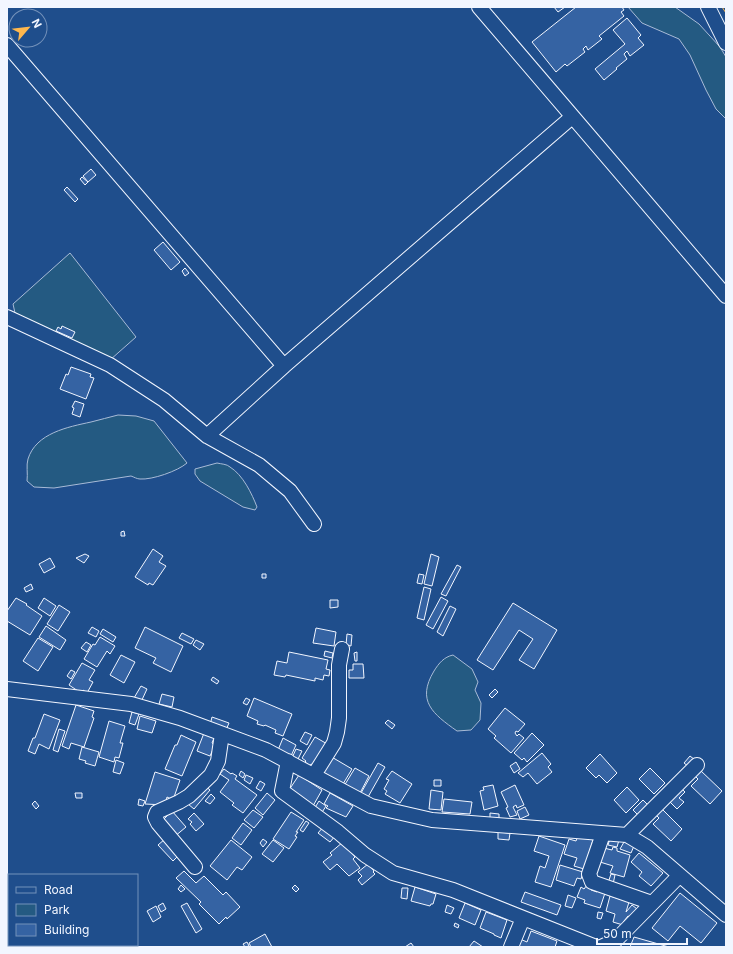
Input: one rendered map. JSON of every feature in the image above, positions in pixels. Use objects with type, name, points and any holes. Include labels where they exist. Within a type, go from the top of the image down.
[{"type":"street","points":[[479,7],[726,296]]},
{"type":"street","points":[[708,7],[726,43]]},
{"type":"street","points":[[7,44],[284,366]]},
{"type":"street","points":[[207,436],[284,366],[572,117]]},
{"type":"street","points":[[7,317],[110,366],[164,400],[207,436],[259,465],[290,491],[314,524]]},
{"type":"street","points":[[314,776],[334,743],[337,732],[339,718],[339,665],[342,649]]},
{"type":"street","points":[[7,689],[132,704],[180,718],[266,750],[371,806],[432,820],[627,835],[647,847],[726,915]]},
{"type":"street","points":[[195,868],[158,823],[155,817],[157,812],[189,796],[211,775],[218,761],[222,734]]},
{"type":"street","points":[[288,762],[282,791],[338,832],[364,855],[393,873],[453,890],[596,947]]},
{"type":"street","points":[[627,835],[697,765]]},
{"type":"street","points":[[602,834],[589,874],[592,882],[652,903]]},
{"type":"street","points":[[601,947],[616,940],[679,876]]},
{"type":"street","points":[[511,947],[523,918]]},
{"type":"green space","points":[[628,7],[675,7],[699,24],[720,47],[726,57],[726,119],[716,109],[690,55],[679,39],[642,23]]},
{"type":"green space","points":[[70,253],[136,337],[110,360],[15,313],[13,304]]},
{"type":"green space","points":[[118,415],[136,416],[154,421],[187,463],[171,472],[145,479],[139,479],[131,476],[54,488],[34,487],[27,481],[28,459],[32,450],[45,437],[63,429]]},
{"type":"green space","points":[[217,463],[229,466],[235,470],[252,496],[257,507],[255,510],[243,507],[200,481],[195,474],[195,469]]},
{"type":"green space","points":[[453,655],[472,669],[478,682],[475,690],[481,703],[480,720],[471,730],[457,731],[434,712],[427,699],[429,681],[434,671],[442,661]]},
{"type":"building","points":[[554,7],[565,7],[558,12]]},
{"type":"building","points":[[576,7],[622,7],[624,10],[621,12],[624,16],[599,36],[602,39],[588,50],[586,46],[583,49],[585,52],[567,66],[565,64],[556,72],[532,42]]},
{"type":"building","points":[[627,18],[641,35],[638,38],[644,45],[630,56],[627,51],[624,54],[627,59],[604,80],[595,69],[625,44],[613,30]]},
{"type":"building","points":[[91,169],[96,175],[88,182],[83,176]]},
{"type":"building","points":[[82,177],[88,182],[85,185],[80,179]]},
{"type":"building","points":[[67,187],[78,199],[75,202],[64,190]]},
{"type":"building","points":[[163,242],[180,262],[171,270],[154,250]]},
{"type":"building","points":[[185,268],[189,273],[185,276],[182,271]]},
{"type":"building","points":[[62,326],[75,332],[72,338],[56,331],[58,327],[61,329]]},
{"type":"building","points":[[71,367],[91,374],[90,377],[94,378],[86,399],[60,389],[66,374],[68,375]]},
{"type":"building","points":[[75,401],[84,404],[80,417],[72,414],[74,408],[72,407]]},
{"type":"building","points":[[124,531],[125,536],[121,536],[121,532]]},
{"type":"building","points":[[153,549],[163,556],[159,562],[166,566],[153,585],[149,583],[148,585],[135,577]]},
{"type":"building","points":[[85,554],[89,556],[84,563],[76,558]]},
{"type":"building","points":[[431,554],[439,557],[432,586],[424,584]]},
{"type":"building","points":[[50,558],[55,567],[44,573],[39,564]]},
{"type":"building","points":[[457,565],[461,567],[446,596],[441,594]]},
{"type":"building","points":[[262,574],[266,574],[266,578],[262,578]]},
{"type":"building","points":[[419,574],[424,575],[422,584],[417,583]]},
{"type":"building","points":[[31,584],[33,589],[26,592],[24,588]]},
{"type":"building","points":[[424,587],[431,589],[424,620],[417,618]]},
{"type":"building","points":[[441,597],[448,601],[433,629],[426,625]]},
{"type":"building","points":[[16,598],[27,604],[26,605],[42,616],[30,635],[7,621],[7,611]]},
{"type":"building","points":[[44,598],[56,606],[50,616],[38,608]]},
{"type":"building","points":[[330,600],[338,600],[338,607],[330,608]]},
{"type":"building","points":[[513,603],[557,630],[534,669],[519,660],[533,639],[519,630],[493,670],[477,660]]},
{"type":"building","points":[[59,605],[70,612],[58,631],[47,624]]},
{"type":"building","points":[[450,606],[456,609],[443,636],[437,632]]},
{"type":"building","points":[[46,626],[66,640],[60,650],[39,637]]},
{"type":"building","points":[[92,627],[99,631],[96,637],[88,633]]},
{"type":"building","points":[[145,627],[183,646],[171,672],[153,663],[156,658],[135,648]]},
{"type":"building","points":[[316,628],[336,632],[334,646],[313,643]]},
{"type":"building","points":[[103,629],[116,637],[113,642],[100,634]]},
{"type":"building","points":[[182,633],[194,639],[191,644],[179,638]]},
{"type":"building","points":[[347,634],[352,635],[351,646],[346,645]]},
{"type":"building","points":[[100,637],[115,646],[110,654],[107,651],[97,667],[84,659],[93,644],[95,645]]},
{"type":"building","points":[[38,638],[53,647],[38,671],[23,661]]},
{"type":"building","points":[[196,640],[204,644],[200,650],[193,645]]},
{"type":"building","points":[[86,642],[91,645],[87,652],[81,648]]},
{"type":"building","points":[[325,651],[333,653],[332,658],[324,656]]},
{"type":"building","points":[[289,652],[328,660],[326,669],[330,670],[329,676],[324,675],[323,680],[315,678],[315,681],[286,675],[285,677],[274,675],[277,661],[287,663]]},
{"type":"building","points":[[357,652],[357,661],[355,661],[354,653]]},
{"type":"building","points":[[121,655],[135,662],[124,683],[110,675]]},
{"type":"building","points":[[82,663],[95,670],[89,680],[93,682],[87,693],[83,690],[81,693],[69,685]]},
{"type":"building","points":[[353,664],[363,664],[364,678],[349,678],[349,670],[353,670]]},
{"type":"building","points":[[71,670],[75,672],[71,679],[67,676]]},
{"type":"building","points":[[213,677],[219,681],[217,684],[211,680]]},
{"type":"building","points":[[141,686],[147,689],[141,702],[134,698]]},
{"type":"building","points":[[495,689],[498,692],[492,698],[489,695]]},
{"type":"building","points":[[162,694],[174,697],[172,707],[159,704]]},
{"type":"building","points":[[246,698],[250,700],[247,705],[243,703]]},
{"type":"building","points":[[254,698],[292,714],[283,736],[275,733],[276,730],[265,725],[257,724],[258,721],[247,716]]},
{"type":"building","points":[[76,705],[94,711],[92,717],[94,718],[84,747],[71,743],[69,749],[62,746]]},
{"type":"building","points":[[505,708],[525,724],[518,732],[516,731],[515,733],[517,736],[519,734],[524,738],[511,753],[494,738],[496,736],[488,729]]},
{"type":"building","points":[[132,712],[139,714],[135,725],[129,723]]},
{"type":"building","points":[[44,714],[60,720],[49,749],[39,744],[35,754],[28,751],[33,738],[35,738]]},
{"type":"building","points":[[140,716],[156,721],[152,733],[137,729]]},
{"type":"building","points":[[212,717],[229,723],[226,730],[210,725]]},
{"type":"building","points":[[388,720],[395,725],[392,729],[385,723]]},
{"type":"building","points":[[109,721],[125,726],[120,743],[123,743],[119,758],[115,757],[114,762],[99,757]]},
{"type":"building","points":[[59,729],[65,731],[58,752],[53,750]]},
{"type":"building","points":[[305,732],[312,735],[307,745],[300,741]]},
{"type":"building","points":[[204,733],[214,738],[212,743],[215,745],[210,756],[197,751]]},
{"type":"building","points":[[532,733],[544,745],[527,762],[524,758],[522,760],[514,753]]},
{"type":"building","points":[[181,735],[196,742],[182,776],[165,769]]},
{"type":"building","points":[[315,737],[329,745],[316,767],[311,764],[310,766],[302,758]]},
{"type":"building","points":[[283,738],[296,745],[291,756],[278,750]]},
{"type":"building","points":[[82,747],[99,752],[95,766],[85,763],[86,761],[79,759]]},
{"type":"building","points":[[296,749],[302,751],[297,761],[292,758]]},
{"type":"building","points":[[542,753],[551,764],[548,767],[552,772],[537,784],[528,773],[523,777],[518,773]]},
{"type":"building","points":[[600,754],[617,773],[607,783],[599,775],[596,778],[586,768]]},
{"type":"building","points":[[330,756],[352,769],[343,784],[321,771]]},
{"type":"building","points":[[690,756],[695,760],[689,767],[684,763]]},
{"type":"building","points":[[116,760],[124,763],[120,774],[113,772]]},
{"type":"building","points":[[516,762],[520,769],[514,773],[510,766]]},
{"type":"building","points":[[378,763],[385,767],[368,797],[361,793]]},
{"type":"building","points":[[355,768],[369,776],[360,793],[344,786]]},
{"type":"building","points":[[650,768],[665,783],[654,794],[639,779]]},
{"type":"building","points":[[224,769],[237,776],[235,779],[257,795],[243,813],[232,805],[234,803],[220,792],[229,780],[220,774]]},
{"type":"building","points":[[700,770],[722,791],[710,804],[691,786],[698,779],[695,776]]},
{"type":"building","points":[[241,771],[245,774],[243,778],[239,775]]},
{"type":"building","points":[[392,771],[412,784],[400,803],[385,794],[387,791],[384,789],[389,780],[386,779]]},
{"type":"building","points":[[155,772],[180,780],[173,800],[167,797],[165,805],[145,804]]},
{"type":"building","points":[[246,775],[253,778],[250,784],[244,780]]},
{"type":"building","points":[[299,775],[322,790],[313,806],[289,790]]},
{"type":"building","points":[[434,780],[441,780],[441,786],[434,786]]},
{"type":"building","points":[[260,781],[265,784],[261,791],[256,788]]},
{"type":"building","points":[[204,785],[210,790],[194,809],[188,804]]},
{"type":"building","points":[[493,785],[498,806],[484,810],[480,791],[484,790],[483,787]]},
{"type":"building","points":[[515,785],[524,805],[517,808],[516,805],[513,807],[517,815],[510,817],[506,808],[508,807],[501,792]]},
{"type":"building","points":[[627,787],[639,800],[626,813],[614,800]]},
{"type":"building","points":[[681,788],[685,792],[679,798],[684,802],[677,809],[669,801]]},
{"type":"building","points":[[431,790],[443,792],[441,810],[429,809]]},
{"type":"building","points":[[75,793],[82,793],[82,798],[76,798]]},
{"type":"building","points":[[267,793],[275,800],[263,815],[255,808]]},
{"type":"building","points":[[330,793],[353,806],[346,817],[326,808],[328,806],[324,804]]},
{"type":"building","points":[[211,794],[215,798],[210,804],[205,801]]},
{"type":"building","points":[[139,799],[145,801],[143,806],[138,805]]},
{"type":"building","points":[[444,799],[472,802],[470,814],[442,812]]},
{"type":"building","points":[[643,800],[648,805],[638,815],[633,810]]},
{"type":"building","points":[[35,801],[39,806],[36,809],[32,804]]},
{"type":"building","points":[[319,801],[326,806],[321,814],[314,809]]},
{"type":"building","points":[[525,807],[529,815],[520,819],[517,811]]},
{"type":"building","points":[[661,808],[682,829],[671,841],[653,824],[659,818],[655,814]]},
{"type":"building","points":[[253,810],[263,817],[254,828],[244,820]]},
{"type":"building","points":[[172,811],[186,827],[174,837],[161,822]]},
{"type":"building","points":[[291,812],[304,820],[296,832],[298,832],[295,836],[297,837],[289,849],[273,839]]},
{"type":"building","points":[[194,813],[204,824],[196,831],[190,824],[192,822],[188,819]]},
{"type":"building","points":[[490,813],[499,814],[499,819],[490,818]]},
{"type":"building","points":[[306,821],[309,823],[303,832],[300,830]]},
{"type":"building","points":[[243,823],[252,830],[241,845],[232,838]]},
{"type":"building","points":[[324,826],[336,835],[330,842],[318,833]]},
{"type":"building","points":[[498,832],[510,833],[509,840],[498,839]]},
{"type":"building","points":[[539,836],[565,845],[551,887],[535,882],[540,866],[545,868],[549,856],[534,851]]},
{"type":"building","points":[[578,836],[593,840],[584,869],[574,866],[577,858],[564,854],[569,839],[576,841]]},
{"type":"building","points":[[610,838],[619,840],[617,847],[608,845]]},
{"type":"building","points":[[165,839],[179,855],[173,861],[158,845]]},
{"type":"building","points":[[263,839],[267,842],[263,847],[260,843]]},
{"type":"building","points":[[231,840],[252,857],[242,870],[237,867],[227,880],[210,866]]},
{"type":"building","points":[[273,840],[284,848],[273,862],[262,854]]},
{"type":"building","points":[[343,842],[355,857],[353,859],[360,868],[349,876],[337,864],[330,870],[323,862],[332,855],[330,853]]},
{"type":"building","points":[[624,842],[634,846],[631,853],[620,849]]},
{"type":"building","points":[[613,847],[617,848],[617,851],[630,855],[624,877],[610,873],[613,866],[600,862],[604,848],[612,850]]},
{"type":"building","points":[[639,853],[663,873],[651,886],[639,876],[642,872],[631,862]]},
{"type":"building","points":[[368,864],[375,874],[362,885],[358,880],[362,876],[358,872]]},
{"type":"building","points":[[560,865],[583,872],[581,879],[577,878],[574,886],[556,880]]},
{"type":"building","points":[[184,871],[196,883],[204,876],[223,895],[226,892],[240,907],[219,924],[199,904],[201,902],[176,878]]},
{"type":"building","points":[[611,874],[615,875],[613,884],[608,883]]},
{"type":"building","points":[[181,885],[185,889],[181,892],[178,889]]},
{"type":"building","points":[[295,885],[299,889],[296,892],[292,888]]},
{"type":"building","points":[[587,885],[592,887],[591,890],[597,892],[597,890],[605,893],[600,908],[584,903],[585,900],[577,897],[581,887],[584,889]]},
{"type":"building","points":[[415,887],[436,894],[433,904],[430,906],[411,901]]},
{"type":"building","points":[[402,888],[408,888],[407,899],[401,898]]},
{"type":"building","points":[[525,892],[561,905],[557,915],[521,902]]},
{"type":"building","points":[[680,893],[717,923],[701,943],[680,926],[668,941],[652,928]]},
{"type":"building","points":[[568,895],[576,898],[572,908],[565,906]]},
{"type":"building","points":[[610,896],[629,902],[626,912],[632,905],[637,909],[630,917],[628,916],[623,925],[613,922],[615,914],[606,911]]},
{"type":"building","points":[[163,903],[166,909],[161,912],[158,906]]},
{"type":"building","points":[[187,903],[202,929],[196,933],[181,906]]},
{"type":"building","points":[[465,903],[481,910],[475,925],[459,918]]},
{"type":"building","points":[[447,905],[454,908],[451,914],[445,912]]},
{"type":"building","points":[[156,906],[161,917],[153,922],[147,911]]},
{"type":"building","points":[[486,912],[507,920],[501,938],[480,928]]},
{"type":"building","points":[[598,912],[603,913],[601,919],[597,918]]},
{"type":"building","points":[[7,914],[8,926],[7,928]]},
{"type":"building","points":[[455,923],[459,925],[458,928],[454,926]]},
{"type":"building","points":[[531,931],[557,941],[555,947],[517,947],[520,939],[527,942]]},
{"type":"building","points":[[265,934],[272,947],[251,947],[249,943]]},
{"type":"building","points":[[634,937],[669,947],[630,947]]},
{"type":"building","points":[[474,941],[483,947],[469,947]]},
{"type":"building","points":[[247,942],[249,946],[245,947],[243,944]]},
{"type":"building","points":[[411,943],[414,947],[405,947]]},
{"type":"building","points":[[55,946],[70,946],[69,947]]},
{"type":"power","points":[[722,7],[726,13]]}]
